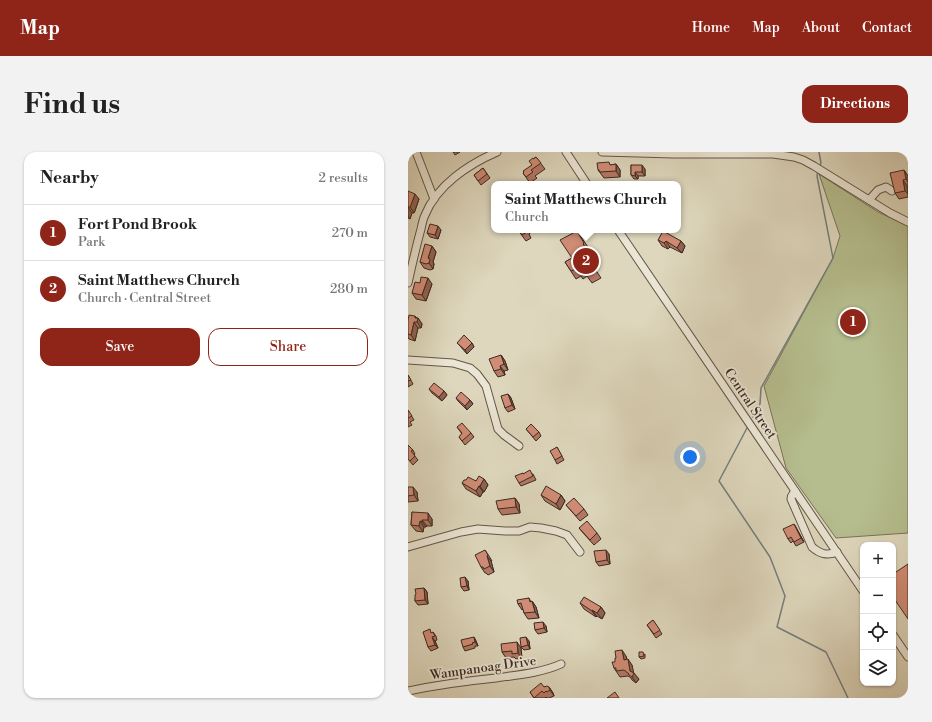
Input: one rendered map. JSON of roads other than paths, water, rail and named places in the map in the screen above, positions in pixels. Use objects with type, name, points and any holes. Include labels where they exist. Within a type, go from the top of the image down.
[{"type":"street","points":[[416,152],[434,199]]},
{"type":"street","points":[[408,283],[418,237],[425,215],[438,192],[460,173],[497,152]]},
{"type":"street","points":[[566,152],[585,181]]},
{"type":"street","points":[[602,152],[774,154],[794,157],[823,170],[890,213],[908,222]]},
{"type":"street","points":[[869,200],[878,190],[886,187],[892,191]]},
{"type":"street","name":"Central Street","points":[[620,233],[860,586]]},
{"type":"street","points":[[408,360],[453,363],[470,368],[477,374],[486,386],[498,428],[504,435],[520,446]]},
{"type":"street","points":[[795,491],[792,494],[791,499],[812,547],[818,552],[825,554],[837,552]]},
{"type":"street","points":[[408,547],[461,532],[478,529],[519,531],[530,527],[556,531],[567,535],[580,552]]},
{"type":"street","points":[[896,639],[908,657]]},
{"type":"street","name":"Wampanoag Drive","points":[[408,691],[439,685],[551,669],[561,664]]},
{"type":"waterway","points":[[819,152],[821,163],[819,167]]},
{"type":"waterway","points":[[753,417],[760,404],[761,388],[833,258],[817,176],[818,171]]},
{"type":"waterway","points":[[747,428],[719,481],[770,557],[785,596],[777,627],[826,652],[848,698]]},
{"type":"place","name":"Saint Matthews Church","points":[[586,261]]},
{"type":"place","name":"Fort Pond Brook","points":[[853,322]]}]
